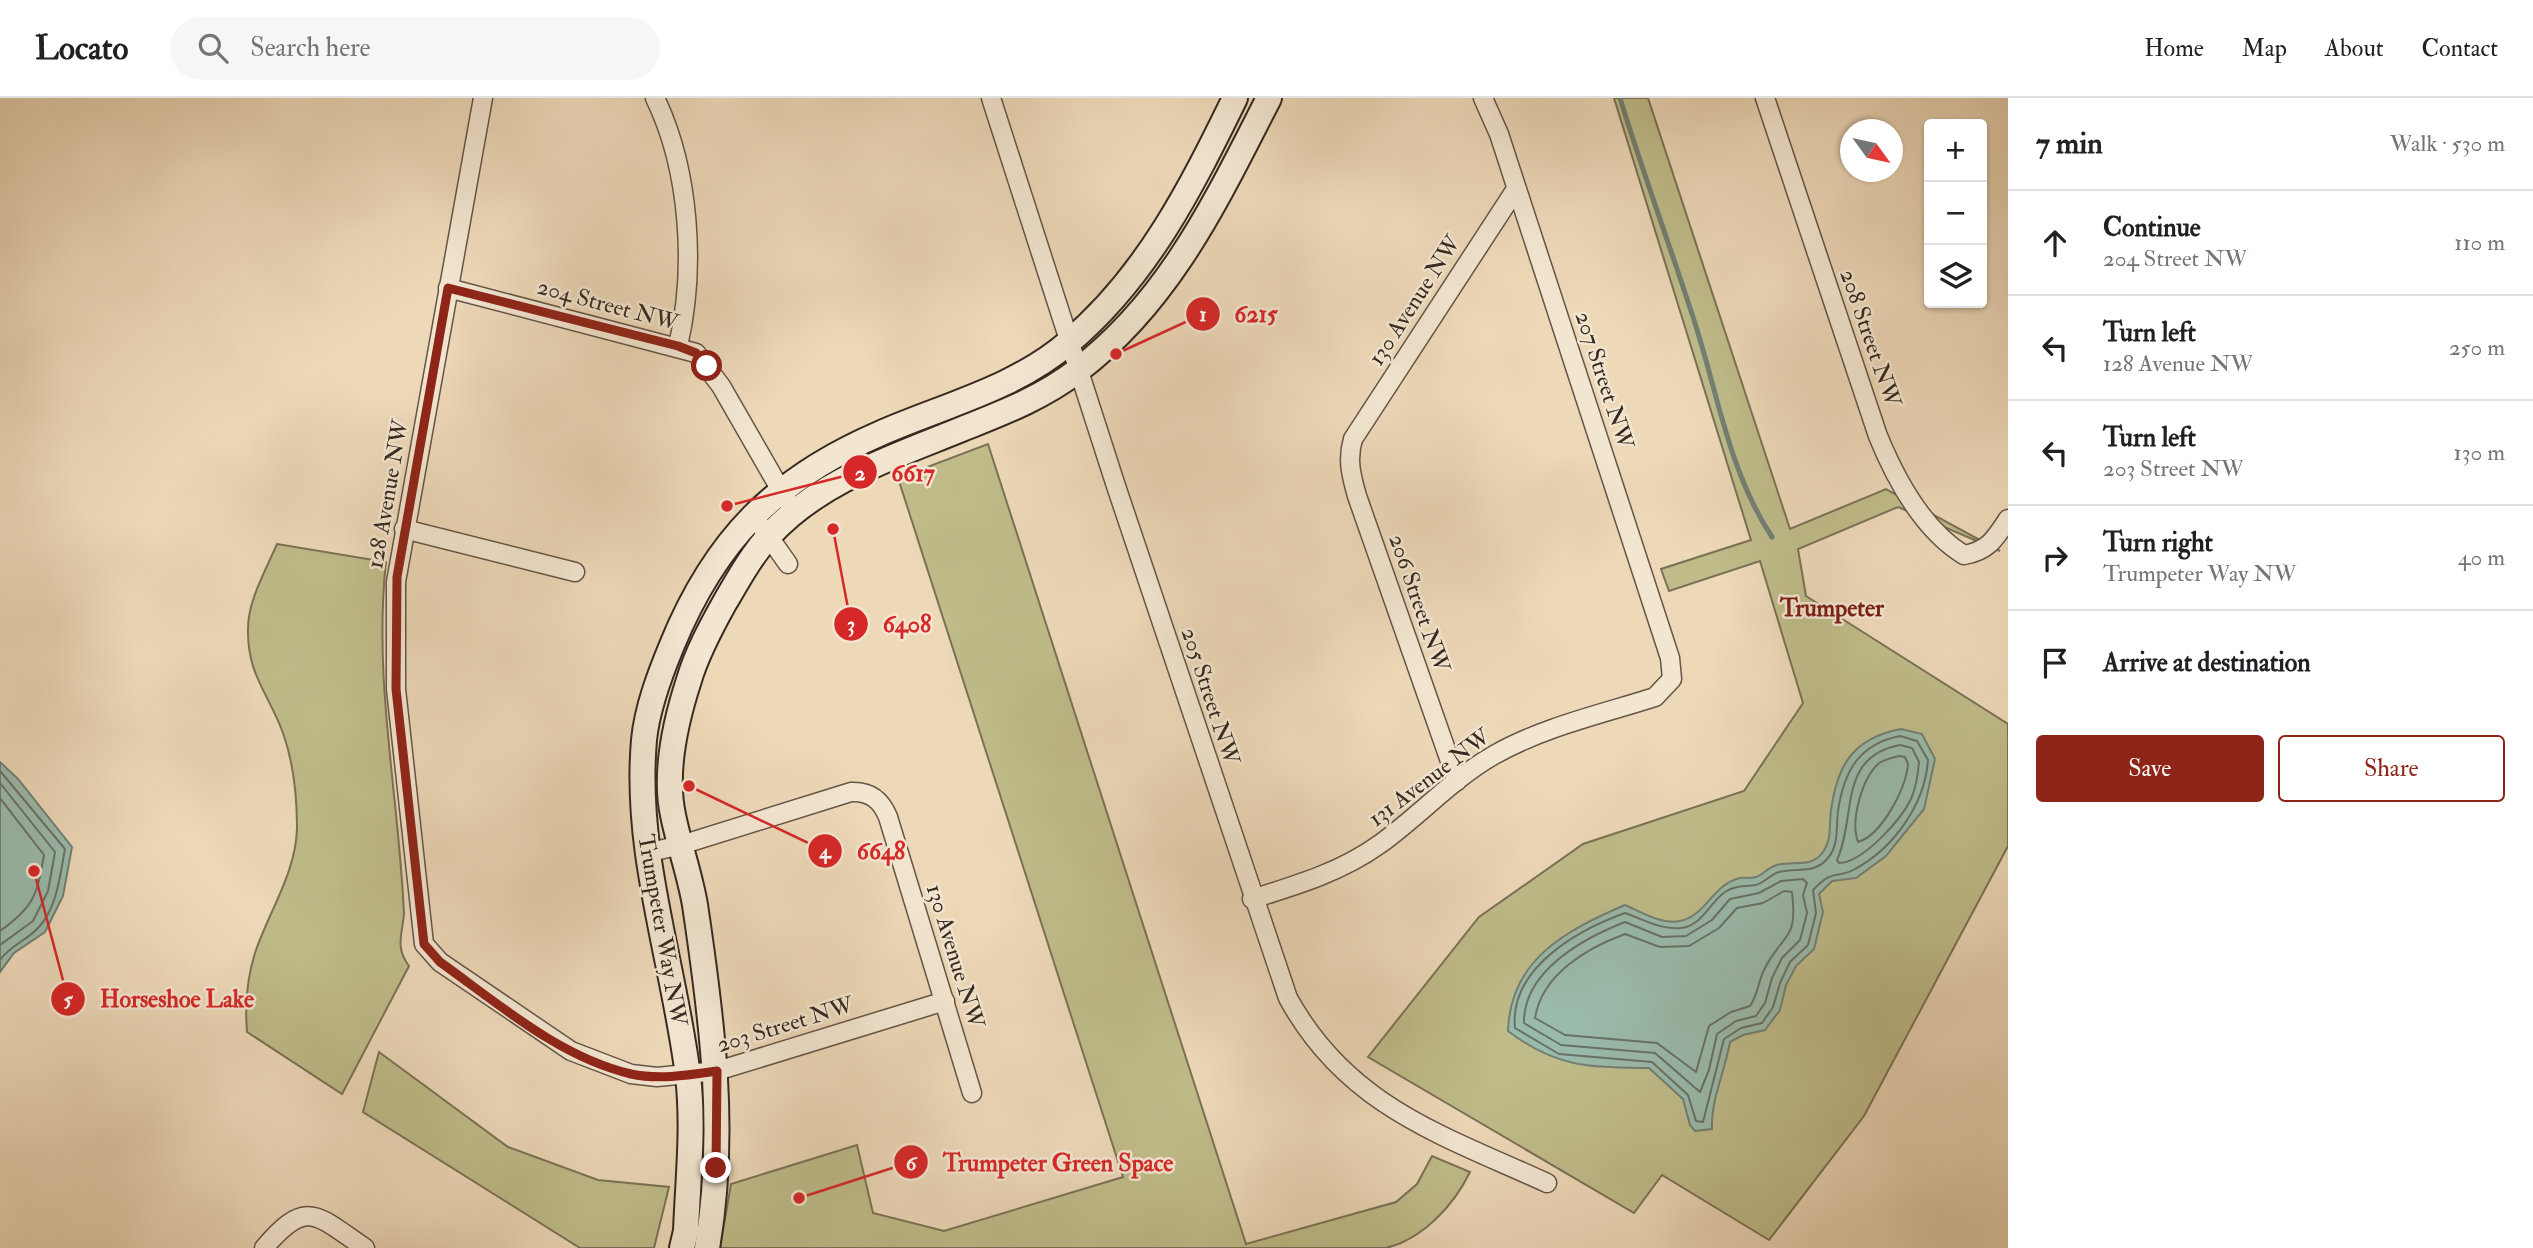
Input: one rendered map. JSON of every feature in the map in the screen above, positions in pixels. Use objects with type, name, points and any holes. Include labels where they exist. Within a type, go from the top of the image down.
[{"type":"street","name":"128 Avenue NW","points":[[424,944],[396,689],[395,606],[404,528],[483,98]]},
{"type":"street","points":[[655,98],[671,144],[686,227],[685,314],[678,346]]},
{"type":"street","name":"205 Street NW","points":[[991,98],[1252,899],[1288,998],[1332,1062],[1372,1096],[1398,1112],[1547,1183]]},
{"type":"street","name":"Trumpeter Way NW","points":[[682,1248],[686,1231],[691,1122],[688,1076],[673,983],[646,853],[644,737],[660,674],[692,595],[737,532],[754,514],[782,491],[840,452],[1014,379],[1069,342],[1130,279],[1166,231],[1235,98]]},
{"type":"street","name":"Trumpeter Way NW","points":[[707,1248],[716,1168],[717,1071],[694,900],[671,810],[672,757],[689,680],[710,628],[738,579],[768,537],[792,514],[834,486],[879,463],[1013,410],[1078,371],[1125,329],[1179,264],[1212,209],[1269,98]]},
{"type":"street","name":"207 Street NW","points":[[1483,98],[1499,134],[1671,658],[1672,679]]},
{"type":"street","name":"208 Street NW","points":[[1765,98],[1888,460],[1905,491],[1944,540],[1964,555],[1981,552],[1992,544],[2008,519]]},
{"type":"street","name":"130 Avenue NW","points":[[1353,439],[1516,189]]},
{"type":"street","name":"204 Street NW","points":[[448,288],[678,346],[696,353],[707,366],[782,491],[792,514]]},
{"type":"street","name":"206 Street NW","points":[[1353,439],[1349,464],[1357,496],[1457,781]]},
{"type":"street","points":[[754,514],[788,564]]},
{"type":"street","points":[[404,528],[575,572]]},
{"type":"street","name":"131 Avenue NW","points":[[1252,899],[1322,876],[1361,856],[1398,831],[1457,781],[1492,756],[1532,736],[1655,697],[1672,679]]},
{"type":"street","name":"130 Avenue NW","points":[[681,845],[851,792],[866,793],[874,797],[888,817],[972,1093]]},
{"type":"street","points":[[646,853],[681,845]]},
{"type":"street","name":"203 Street NW","points":[[424,944],[440,962],[571,1051],[631,1074],[688,1076],[717,1071],[945,1001]]},
{"type":"street","points":[[264,1248],[289,1221],[304,1215],[322,1220],[365,1248]]},
{"type":"shaded area","points":[[1614,98],[1648,98],[1790,529],[1886,489],[2000,551],[1898,507],[1798,549],[1806,596],[2008,724],[2008,846],[1864,1116],[1769,1240],[1662,1175],[1634,1213],[1368,1057],[1479,917],[1583,844],[1744,791],[1803,703],[1760,561],[1669,591],[1661,569],[1751,540]]},
{"type":"shaded area","points":[[988,444],[1246,1244],[1396,1202],[1417,1184],[1432,1156],[1470,1172],[1455,1197],[1436,1219],[1400,1244],[1386,1248],[720,1248],[731,1184],[857,1145],[873,1213],[944,1231],[1123,1177],[898,478]]},
{"type":"shaded area","points":[[277,544],[386,562],[383,606],[385,694],[404,914],[401,947],[409,966],[342,1094],[247,1032],[247,992],[252,963],[292,861],[297,828],[290,756],[277,719],[255,672],[249,645],[251,607]]},
{"type":"shaded area","points":[[379,1052],[508,1147],[598,1180],[669,1187],[654,1248],[580,1248],[363,1112]]},
{"type":"water","points":[[1901,729],[1922,734],[1935,759],[1924,809],[1886,856],[1856,878],[1832,881],[1819,894],[1823,912],[1814,949],[1796,966],[1786,985],[1780,1010],[1765,1030],[1743,1035],[1730,1042],[1716,1096],[1712,1129],[1695,1131],[1690,1125],[1683,1099],[1649,1068],[1591,1066],[1558,1059],[1525,1043],[1508,1031],[1511,1006],[1519,984],[1531,966],[1546,950],[1583,925],[1625,905],[1659,920],[1680,921],[1697,913],[1731,881],[1756,877],[1780,864],[1812,861],[1818,857],[1828,842],[1834,794],[1843,767],[1860,747],[1871,739]]},
{"type":"water","points":[[0,762],[18,779],[72,847],[63,896],[45,932],[14,953],[0,972]]},
{"type":"waterway","points":[[1620,98],[1691,311],[1733,456],[1744,484],[1772,537]]},
{"type":"place","name":"6215","points":[[1116,354]]},
{"type":"place","name":"6617","points":[[727,506]]},
{"type":"place","name":"6408","points":[[833,529]]},
{"type":"place","name":"6648","points":[[689,786]]},
{"type":"place","name":"Horseshoe Lake","points":[[34,871]]},
{"type":"place","name":"Trumpeter Green Space","points":[[799,1198]]},
{"type":"district","name":"Trumpeter","points":[[1832,608]]},
{"type":"route","points":[[707,366],[696,353],[678,346],[448,288],[404,528],[397,577],[394,650],[424,944],[440,962],[543,1035],[596,1062],[631,1074],[657,1077],[717,1071],[716,1168]]}]
